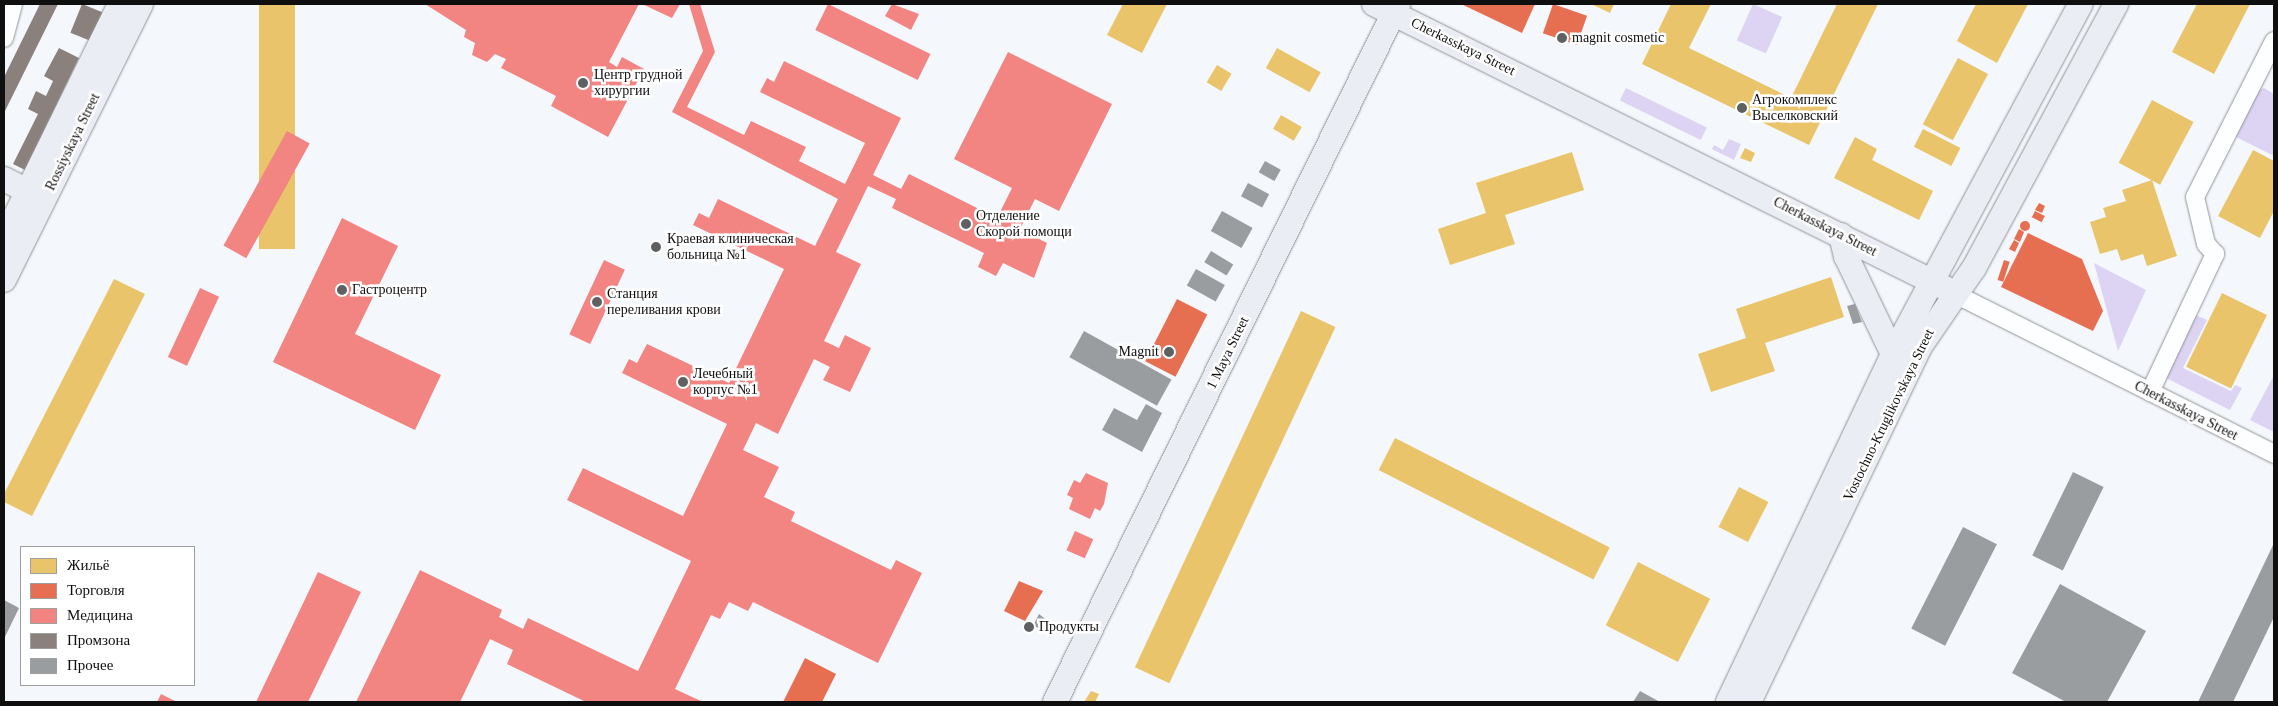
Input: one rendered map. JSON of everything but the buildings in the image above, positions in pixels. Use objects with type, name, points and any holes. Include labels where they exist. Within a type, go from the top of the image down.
[{"type":"street","points":[[4,38],[12,4]]},
{"type":"street","name":"Rossiyskaya Street","points":[[4,280],[26,205],[120,4]]},
{"type":"street","name":"Rossiyskaya Street","points":[[4,239],[26,205],[141,4]]},
{"type":"street","name":"Vostochno-Kruglikovskaya Street","points":[[1728,702],[1894,354],[2081,4]]},
{"type":"street","name":"Vostochno-Kruglikovskaya Street","points":[[1749,702],[1921,345],[1957,295],[2116,4]]},
{"type":"street","name":"Cherkasskaya Street","points":[[1389,7],[2274,454]]},
{"type":"street","name":"1 Maya Street","points":[[1055,702],[1389,7]]},
{"type":"street","points":[[2150,392],[2215,254],[2206,244],[2195,197],[2274,42]]},
{"type":"street","points":[[4,179],[26,205]]},
{"type":"street","points":[[1841,235],[1846,256],[1894,354]]},
{"type":"shaded area","points":[[1753,4],[1782,17],[1766,54],[1737,41]]},
{"type":"shaded area","points":[[1626,88],[1707,127],[1701,140],[1620,101]]},
{"type":"shaded area","points":[[2264,88],[2274,94],[2274,156],[2234,136],[2256,91]]},
{"type":"shaded area","points":[[1729,139],[1741,144],[1734,160],[1712,149],[1714,145],[1723,150]]},
{"type":"shaded area","points":[[2094,263],[2146,290],[2118,351]]},
{"type":"shaded area","points":[[2196,315],[2207,320],[2183,368],[2231,391],[2235,385],[2242,388],[2230,410],[2166,378]]},
{"type":"shaded area","points":[[2274,375],[2274,432],[2250,420]]},
{"type":"place","name":"magnit cosmetic","points":[[1562,38]]},
{"type":"place","name":"Центр грудной хирургии","points":[[583,83]]},
{"type":"place","name":"Агрокомплекс Выселковский","points":[[1742,108]]},
{"type":"place","name":"Отделение Скорой помощи","points":[[966,224]]},
{"type":"place","name":"Краевая клиническая больница №1","points":[[656,247]]},
{"type":"place","name":"Гастроцентр","points":[[342,290]]},
{"type":"place","name":"Станция переливания крови","points":[[597,302]]},
{"type":"place","name":"Magnit","points":[[1169,352]]},
{"type":"place","name":"Лечебный корпус №1","points":[[683,382]]},
{"type":"place","name":"Продукты","points":[[1029,627]]}]
